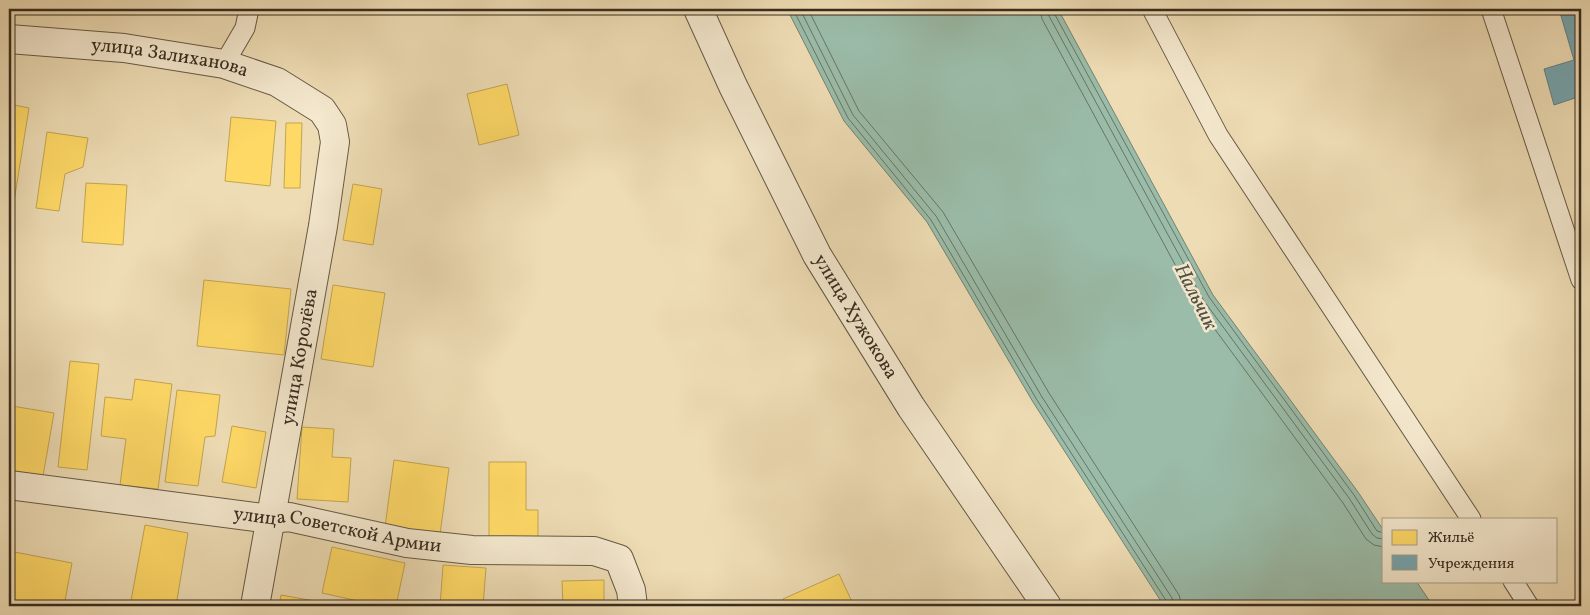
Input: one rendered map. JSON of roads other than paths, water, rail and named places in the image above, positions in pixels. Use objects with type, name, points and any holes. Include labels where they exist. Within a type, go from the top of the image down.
[{"type":"street","name":"улица Хужокова","points":[[698,9],[733,86],[817,255],[911,407],[1047,606]]},
{"type":"street","name":"улица Залиханова","points":[[9,39],[124,48],[224,64],[277,82],[322,110]]},
{"type":"street","name":"улица Королёва","points":[[255,606],[323,226],[335,142],[332,125],[322,110]]},
{"type":"street","name":"улица Советской Армии","points":[[9,485],[271,519],[289,517],[407,543],[463,549],[594,551],[620,559],[631,590],[633,606]]},
{"type":"lane","points":[[224,64],[246,28],[249,9]]},
{"type":"lane","points":[[1152,9],[1218,134],[1470,518]]},
{"type":"lane","points":[[1491,9],[1581,280]]},
{"type":"lane","points":[[1514,582],[1529,606]]},
{"type":"water","name":"Нальчик","points":[[787,9],[1058,9],[1213,295],[1358,492],[1382,528],[1382,582],[1417,582],[1433,606],[1164,606],[1033,402],[927,222],[844,121]]}]
